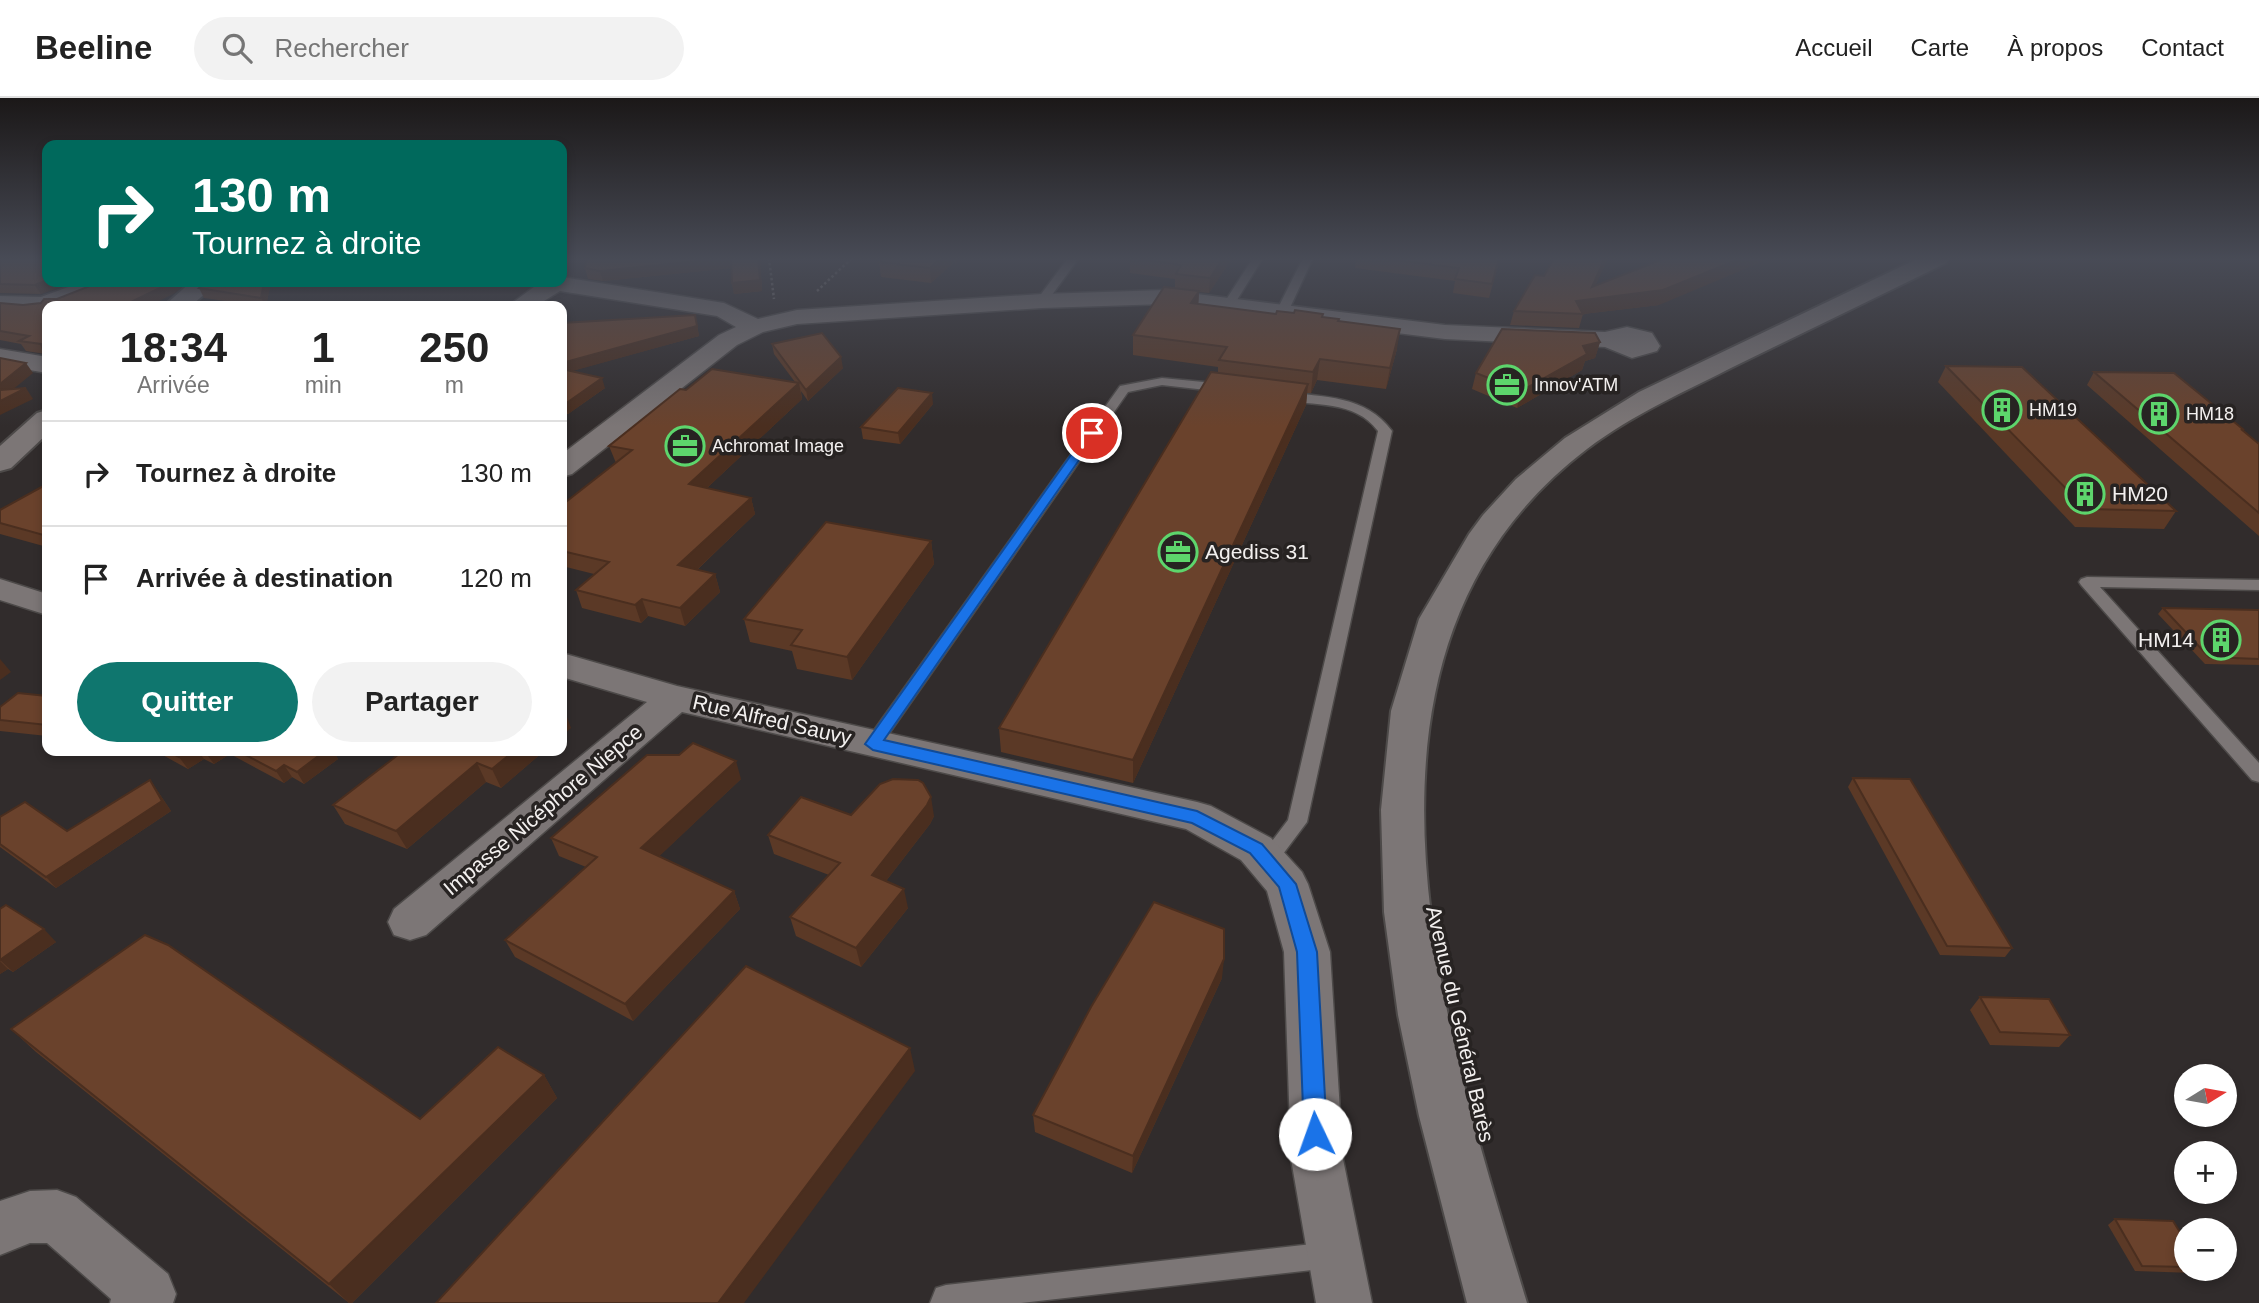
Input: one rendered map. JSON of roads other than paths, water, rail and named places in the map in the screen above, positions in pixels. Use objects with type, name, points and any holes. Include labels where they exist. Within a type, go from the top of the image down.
[{"type":"main road","name":"Avenue du Général Barès","points":[[1497,1303],[1429,1045],[1406,911],[1402,785],[1411,711],[1423,661],[1441,611],[1458,575],[1483,536],[1530,483],[1577,443],[1681,382],[1821,314]]},
{"type":"main road","points":[[0,462],[42,424]]},
{"type":"street","points":[[732,314],[755,327]]},
{"type":"street","points":[[567,464],[728,340],[755,327],[797,317],[839,314]]},
{"type":"street","points":[[1300,314],[1445,332],[1613,340]]},
{"type":"street","points":[[0,357],[42,364]]},
{"type":"street","points":[[0,589],[42,603]]},
{"type":"street","name":"Rue Alfred Sauvy","points":[[567,666],[675,698],[1197,817],[1256,849],[1287,884],[1307,952],[1317,1159],[1344,1303]]},
{"type":"street","name":"Impasse Nicéphore Niepce","points":[[410,922],[675,698]]},
{"type":"street","points":[[0,1228],[30,1217],[57,1216],[148,1294],[138,1303]]},
{"type":"lane","points":[[873,744],[1124,389],[1164,380],[1246,391]]},
{"type":"lane","points":[[1267,860],[1297,822],[1385,431],[1378,418],[1357,406],[1274,395]]},
{"type":"lane","points":[[2259,585],[2087,582],[2259,775]]},
{"type":"lane","points":[[944,1303],[946,1298],[1334,1255]]},
{"type":"place","name":"Innov'ATM","points":[[1507,385]]},
{"type":"place","name":"HM19","points":[[2002,410]]},
{"type":"place","name":"HM18","points":[[2159,414]]},
{"type":"place","name":"Achromat Image","points":[[685,446]]},
{"type":"place","name":"HM20","points":[[2085,494]]},
{"type":"place","name":"Agediss 31","points":[[1178,552]]},
{"type":"place","name":"HM14","points":[[2221,640]]}]
